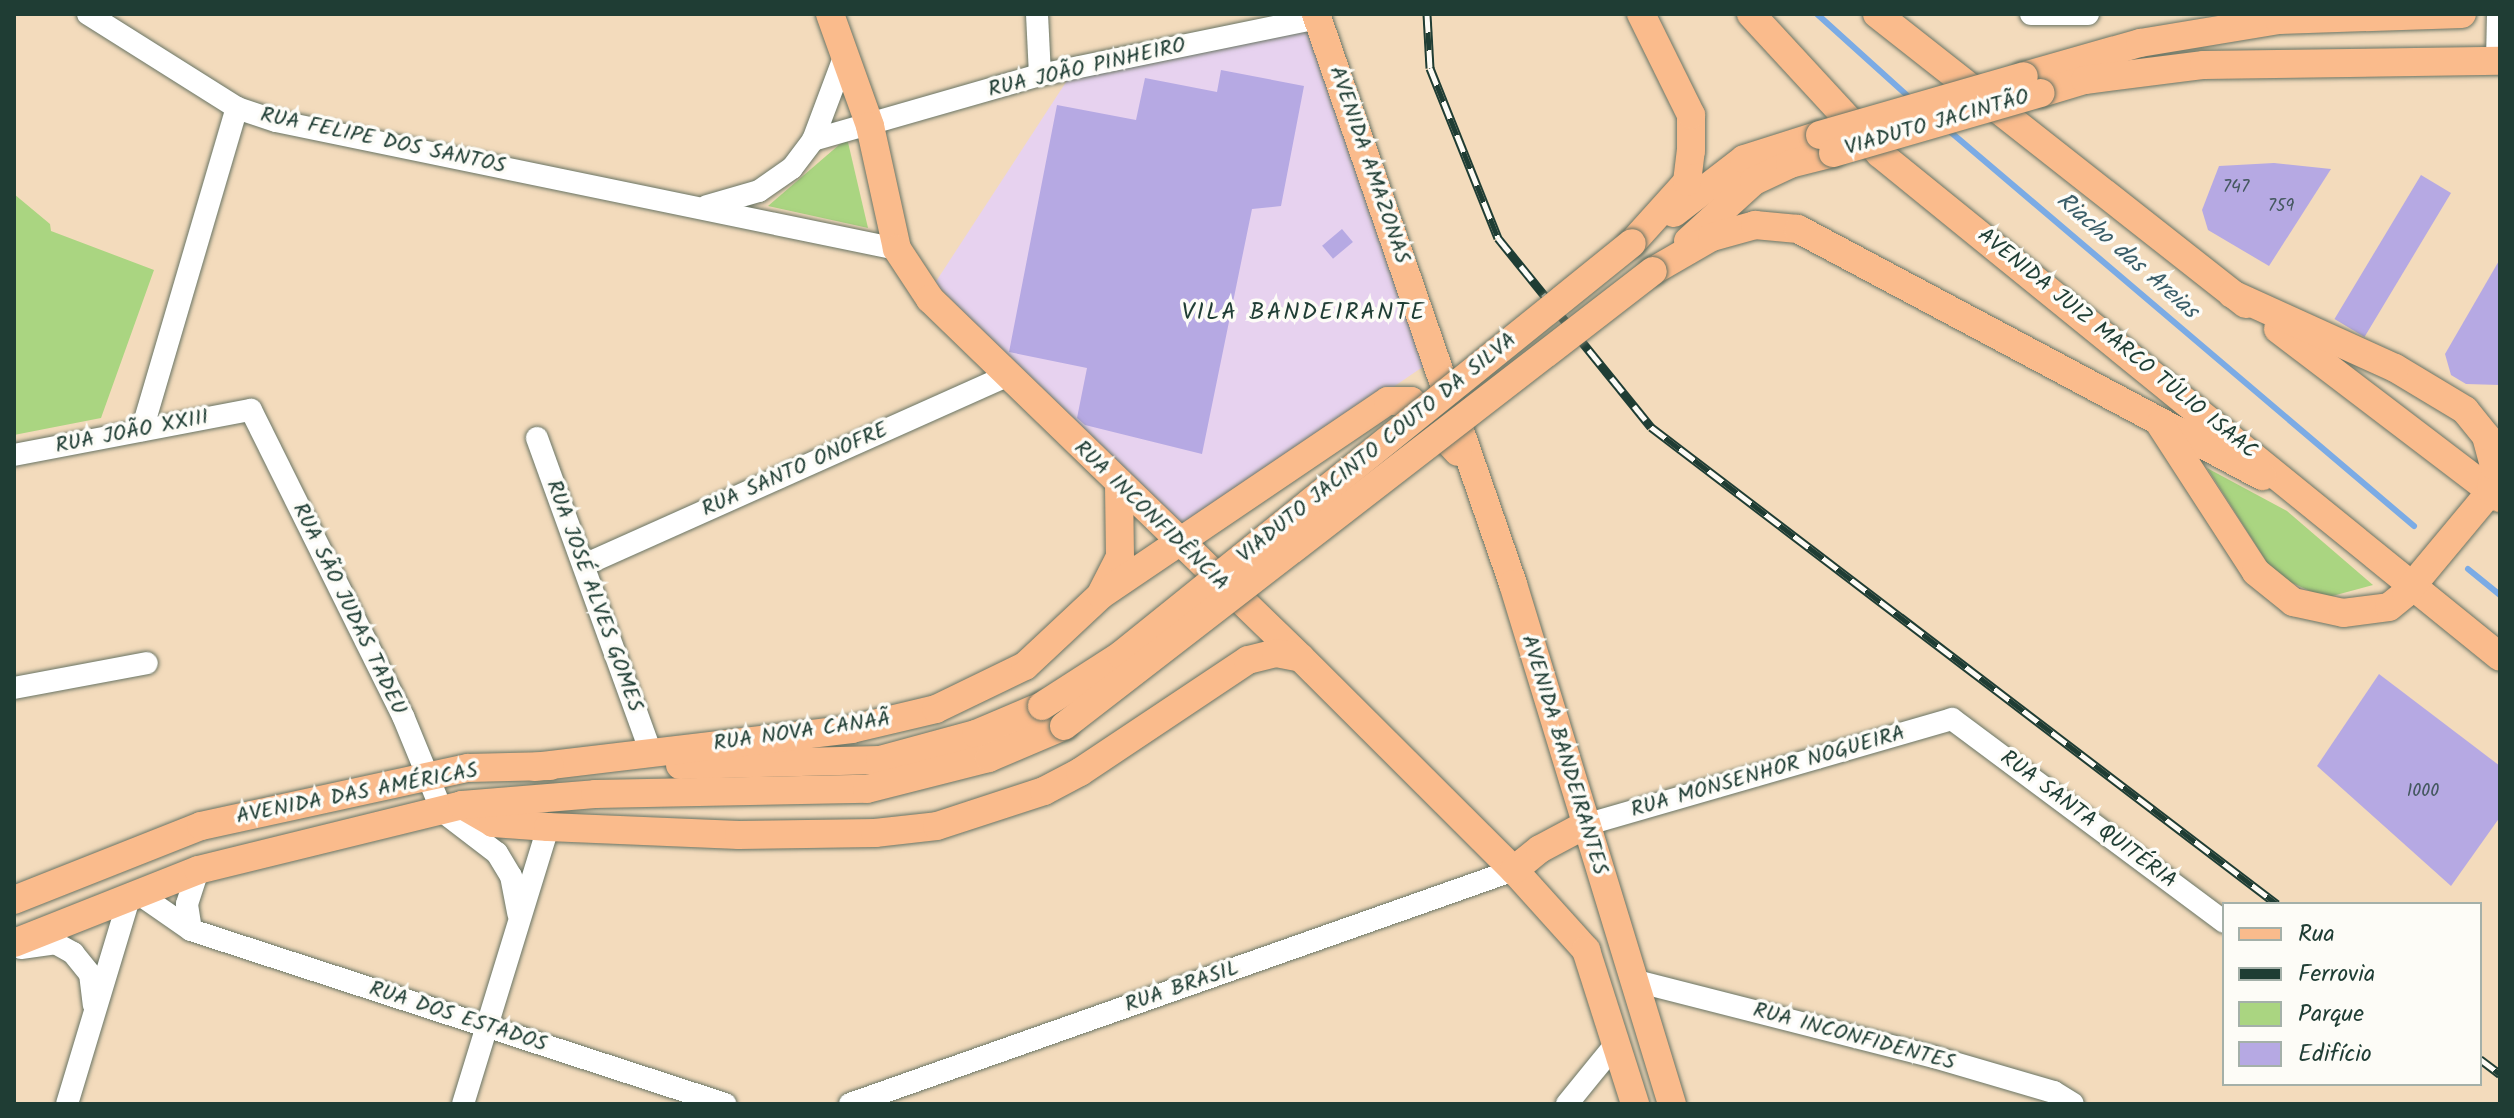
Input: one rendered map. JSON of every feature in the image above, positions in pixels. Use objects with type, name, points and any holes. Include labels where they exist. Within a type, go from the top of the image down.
[{"type":"main road","name":"RUA INCONFIDÊNCIA","points":[[830,14],[870,126],[897,249],[930,299],[1119,486],[1301,658],[1514,870],[1586,950],[1615,1045]]},
{"type":"main road","points":[[1638,238],[1687,182],[1691,115],[1641,14]]},
{"type":"main road","name":"AVENIDA JUIZ MARCO TÚLIO ISAAC","points":[[1751,14],[1880,154],[2316,504],[2424,576],[2500,657]]},
{"type":"main road","points":[[1877,14],[2491,495]]},
{"type":"main road","points":[[2033,84],[2140,43],[2270,17],[2462,14]]},
{"type":"main road","name":"AVENIDA AMAZONAS","points":[[1317,16],[1452,407]]},
{"type":"main road","points":[[2033,84],[2204,65],[2499,61]]},
{"type":"main road","name":"VIADUTO JACINTÃO","points":[[1827,144],[2033,84]]},
{"type":"main road","name":"VIADUTO JACINTO COUTO DA SILVA","points":[[1042,706],[1121,655],[1638,238],[1744,159],[1827,144]]},
{"type":"main road","name":"VIADUTO JACINTO COUTO DA SILVA","points":[[1064,726],[1660,266],[1754,181],[1827,144]]},
{"type":"main road","points":[[1660,266],[1712,237],[1755,225],[1798,229],[2160,424],[2316,504]]},
{"type":"main road","points":[[2160,424],[2256,572],[2293,602],[2343,613],[2389,607],[2424,576],[2491,495],[2494,466],[2486,436],[2465,410],[2395,368],[2232,294]]},
{"type":"main road","name":"RUA NOVA CANAÃ","points":[[534,767],[852,729],[936,709],[1025,666],[1101,595],[1181,545],[1388,401],[1411,401],[1472,467]]},
{"type":"main road","name":"AVENIDA BANDEIRANTES","points":[[1452,407],[1672,1104]]},
{"type":"main road","points":[[1101,595],[1120,557],[1119,486]]},
{"type":"main road","name":"AVENIDA DAS AMÉRICAS","points":[[452,808],[493,823],[755,835],[875,833],[937,826],[1044,791],[1080,772],[1248,660],[1276,653],[1301,658]]},
{"type":"main road","name":"AVENIDA DAS AMÉRICAS","points":[[14,900],[201,826],[468,768],[880,760],[976,734],[1042,706]]},
{"type":"main road","name":"AVENIDA DAS AMÉRICAS","points":[[14,946],[198,870],[452,808],[595,794],[867,789],[976,762],[1064,726]]},
{"type":"main road","points":[[244,817],[256,856]]},
{"type":"main road","points":[[1514,870],[1547,844],[1585,825]]},
{"type":"main road","points":[[1615,1045],[1635,1104]]},
{"type":"street","name":"RUA FELIPE DOS SANTOS","points":[[88,14],[237,108],[276,121],[897,249]]},
{"type":"street","points":[[1037,14],[1040,75]]},
{"type":"street","points":[[2031,14],[2088,14]]},
{"type":"street","points":[[2498,14],[2499,61]]},
{"type":"street","name":"RUA JOÃO PINHEIRO","points":[[813,140],[1040,75],[1317,16]]},
{"type":"street","name":"RUA FELIPE DOS SANTOS","points":[[702,207],[759,191],[792,168],[813,140],[845,55]]},
{"type":"street","points":[[142,430],[237,108]]},
{"type":"street","name":"RUA SANTO ONOFRE","points":[[584,565],[1007,376]]},
{"type":"street","name":"RUA JOÃO XXIII","points":[[14,455],[251,410]]},
{"type":"street","name":"RUA SÃO JUDAS TADEU","points":[[251,410],[428,777],[452,808]]},
{"type":"street","name":"RUA JOSÉ ALVES GOMES","points":[[537,438],[651,753]]},
{"type":"street","points":[[14,688],[147,663]]},
{"type":"street","name":"RUA MONSENHOR NOGUEIRA","points":[[1585,825],[1952,719]]},
{"type":"street","name":"RUA SANTA QUITÉRIA","points":[[1952,719],[2222,921]]},
{"type":"street","points":[[452,808],[497,853],[511,876],[518,913]]},
{"type":"street","points":[[463,1104],[518,913],[548,827]]},
{"type":"street","points":[[191,930],[187,904],[198,870]]},
{"type":"street","name":"RUA BRASIL","points":[[859,1103],[1514,870]]},
{"type":"street","points":[[67,1104],[134,896]]},
{"type":"street","name":"RUA DOS ESTADOS","points":[[134,896],[191,930],[725,1104]]},
{"type":"street","points":[[14,946],[55,943],[73,953],[90,974],[95,1014]]},
{"type":"street","name":"RUA INCONFIDENTES","points":[[1632,980],[1934,1057],[2054,1092],[2073,1104]]},
{"type":"street","points":[[1567,1104],[1615,1045]]},
{"type":"shaded area","points":[[1309,28],[1424,366],[1178,534],[935,283],[1068,79]]},
{"type":"green space","points":[[847,138],[868,228],[768,206]]},
{"type":"green space","points":[[14,194],[50,224],[51,231],[154,270],[101,418],[14,435]]},
{"type":"green space","points":[[2207,468],[2287,511],[2373,585],[2325,598],[2275,575]]},
{"type":"building","points":[[1221,70],[1304,86],[1281,206],[1252,209],[1202,454],[1085,425],[1077,418],[1087,368],[1009,352],[1057,105],[1136,120],[1145,78],[1217,92]]},
{"type":"building","points":[[2274,163],[2331,169],[2269,266],[2208,230],[2202,210],[2219,166]]},
{"type":"building","points":[[2421,175],[2451,193],[2364,337],[2334,319]]},
{"type":"building","points":[[1342,229],[1353,242],[1333,259],[1322,246]]},
{"type":"building","points":[[2500,259],[2500,385],[2466,384],[2451,375],[2445,354]]},
{"type":"building","points":[[2379,674],[2500,766],[2500,817],[2451,886],[2317,766]]},
{"type":"waterway","name":"Riacho das Areias","points":[[1817,14],[1911,99]]},
{"type":"waterway","name":"Riacho das Areias","points":[[1947,129],[2414,526]]},
{"type":"waterway","name":"Riacho das Areias","points":[[2468,569],[2500,595]]},
{"type":"railway","points":[[1427,14],[1430,68],[1498,238],[1651,427],[2274,902]]},
{"type":"railway","points":[[2482,1060],[2500,1074]]},
{"type":"district","name":"VILA BANDEIRANTE","points":[[1304,313]]}]
